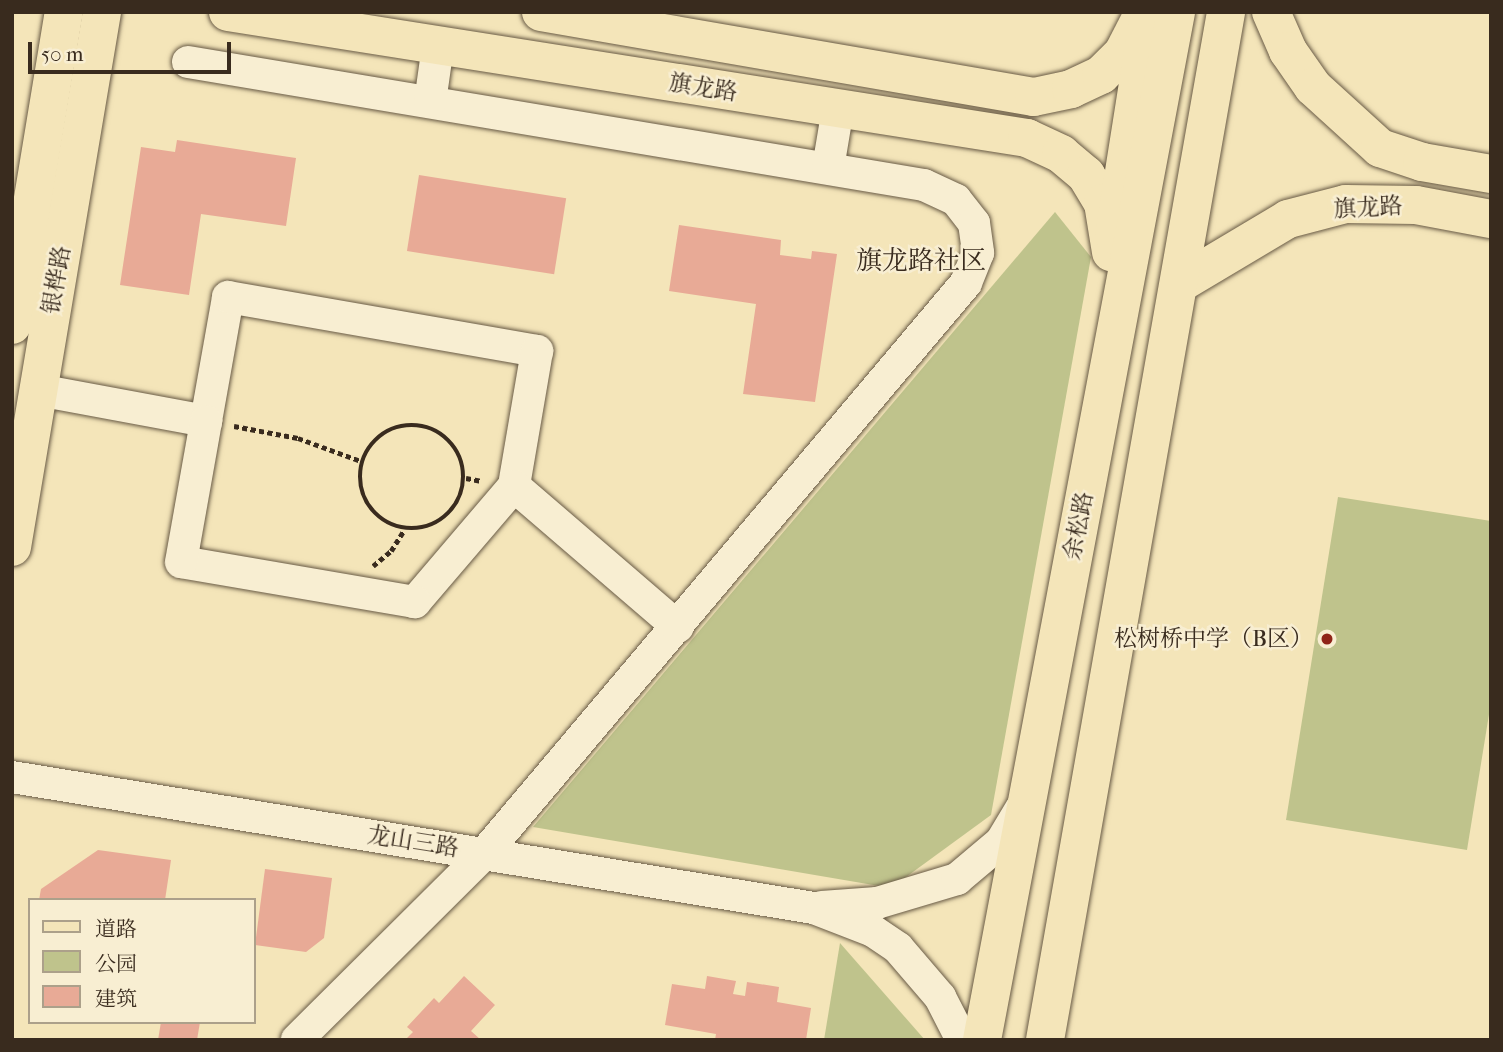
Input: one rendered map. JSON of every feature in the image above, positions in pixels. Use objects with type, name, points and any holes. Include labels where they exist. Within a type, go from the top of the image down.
[{"type":"main road","name":"银桦路","points":[[12,325],[64,12]]},
{"type":"main road","name":"银桦路","points":[[12,547],[102,12]]},
{"type":"main road","name":"旗龙路","points":[[228,12],[1027,138],[1061,154],[1086,175],[1103,203],[1111,253]]},
{"type":"main road","points":[[541,12],[1034,97],[1071,89],[1101,75],[1123,52],[1144,12]]},
{"type":"main road","points":[[1106,385],[1111,253],[1150,12]]},
{"type":"main road","name":"余松路","points":[[982,1040],[1176,12]]},
{"type":"main road","points":[[1045,1040],[1226,12]]},
{"type":"main road","points":[[1206,132],[1248,12]]},
{"type":"main road","points":[[1271,12],[1288,51],[1313,87],[1380,148],[1422,162],[1491,174]]},
{"type":"main road","name":"旗龙路","points":[[1179,284],[1288,219],[1346,204],[1416,205],[1491,219]]},
{"type":"street","points":[[430,102],[438,46]]},
{"type":"street","points":[[188,62],[924,185],[956,200],[974,223],[978,253],[966,283],[484,854],[297,1040]]},
{"type":"street","points":[[828,169],[838,108]]},
{"type":"street","points":[[228,297],[537,351],[514,486],[415,603],[181,562],[206,421],[228,297]]},
{"type":"street","points":[[38,390],[206,421]]},
{"type":"street","points":[[514,486],[678,627]]},
{"type":"street","name":"龙山三路","points":[[12,777],[814,908]]},
{"type":"street","points":[[814,908],[877,903],[957,879],[1001,842],[1026,801]]},
{"type":"street","points":[[814,908],[873,930],[898,948],[940,997],[962,1040]]},
{"type":"path","points":[[206,421],[298,438],[361,461]]},
{"type":"path","points":[[405,424],[435,429],[458,449],[466,478],[457,507],[434,526],[404,530],[377,517],[360,492],[361,461],[377,436],[405,424]]},
{"type":"path","points":[[348,591],[391,551],[404,530]]},
{"type":"green space","points":[[1055,212],[1091,257],[991,815],[891,888],[533,827]]},
{"type":"green space","points":[[1338,497],[1491,521],[1491,702],[1467,850],[1286,820]]},
{"type":"green space","points":[[840,943],[925,1040],[824,1040]]},
{"type":"building","points":[[177,140],[296,158],[286,226],[201,214],[189,295],[120,285],[141,147],[175,152]]},
{"type":"building","points":[[419,175],[566,198],[554,274],[407,251]]},
{"type":"building","points":[[679,225],[781,240],[780,255],[811,259],[812,251],[837,254],[815,402],[743,394],[756,304],[669,291]]},
{"type":"building","points":[[98,850],[171,860],[165,898],[39,898],[41,889]]},
{"type":"building","points":[[265,869],[332,878],[324,938],[306,952],[256,945]]},
{"type":"building","points":[[464,976],[495,1005],[471,1031],[481,1040],[405,1040],[413,1032],[407,1027],[434,998],[439,1003]]},
{"type":"building","points":[[707,976],[736,981],[733,994],[745,996],[747,982],[779,987],[777,1002],[811,1008],[806,1040],[715,1040],[716,1034],[665,1025],[672,984],[705,989]]},
{"type":"building","points":[[161,1024],[200,1024],[197,1040],[158,1040]]},
{"type":"place","name":"松树桥中学（B区）","points":[[1327,639]]},
{"type":"district","name":"旗龙路社区","points":[[921,261]]}]
